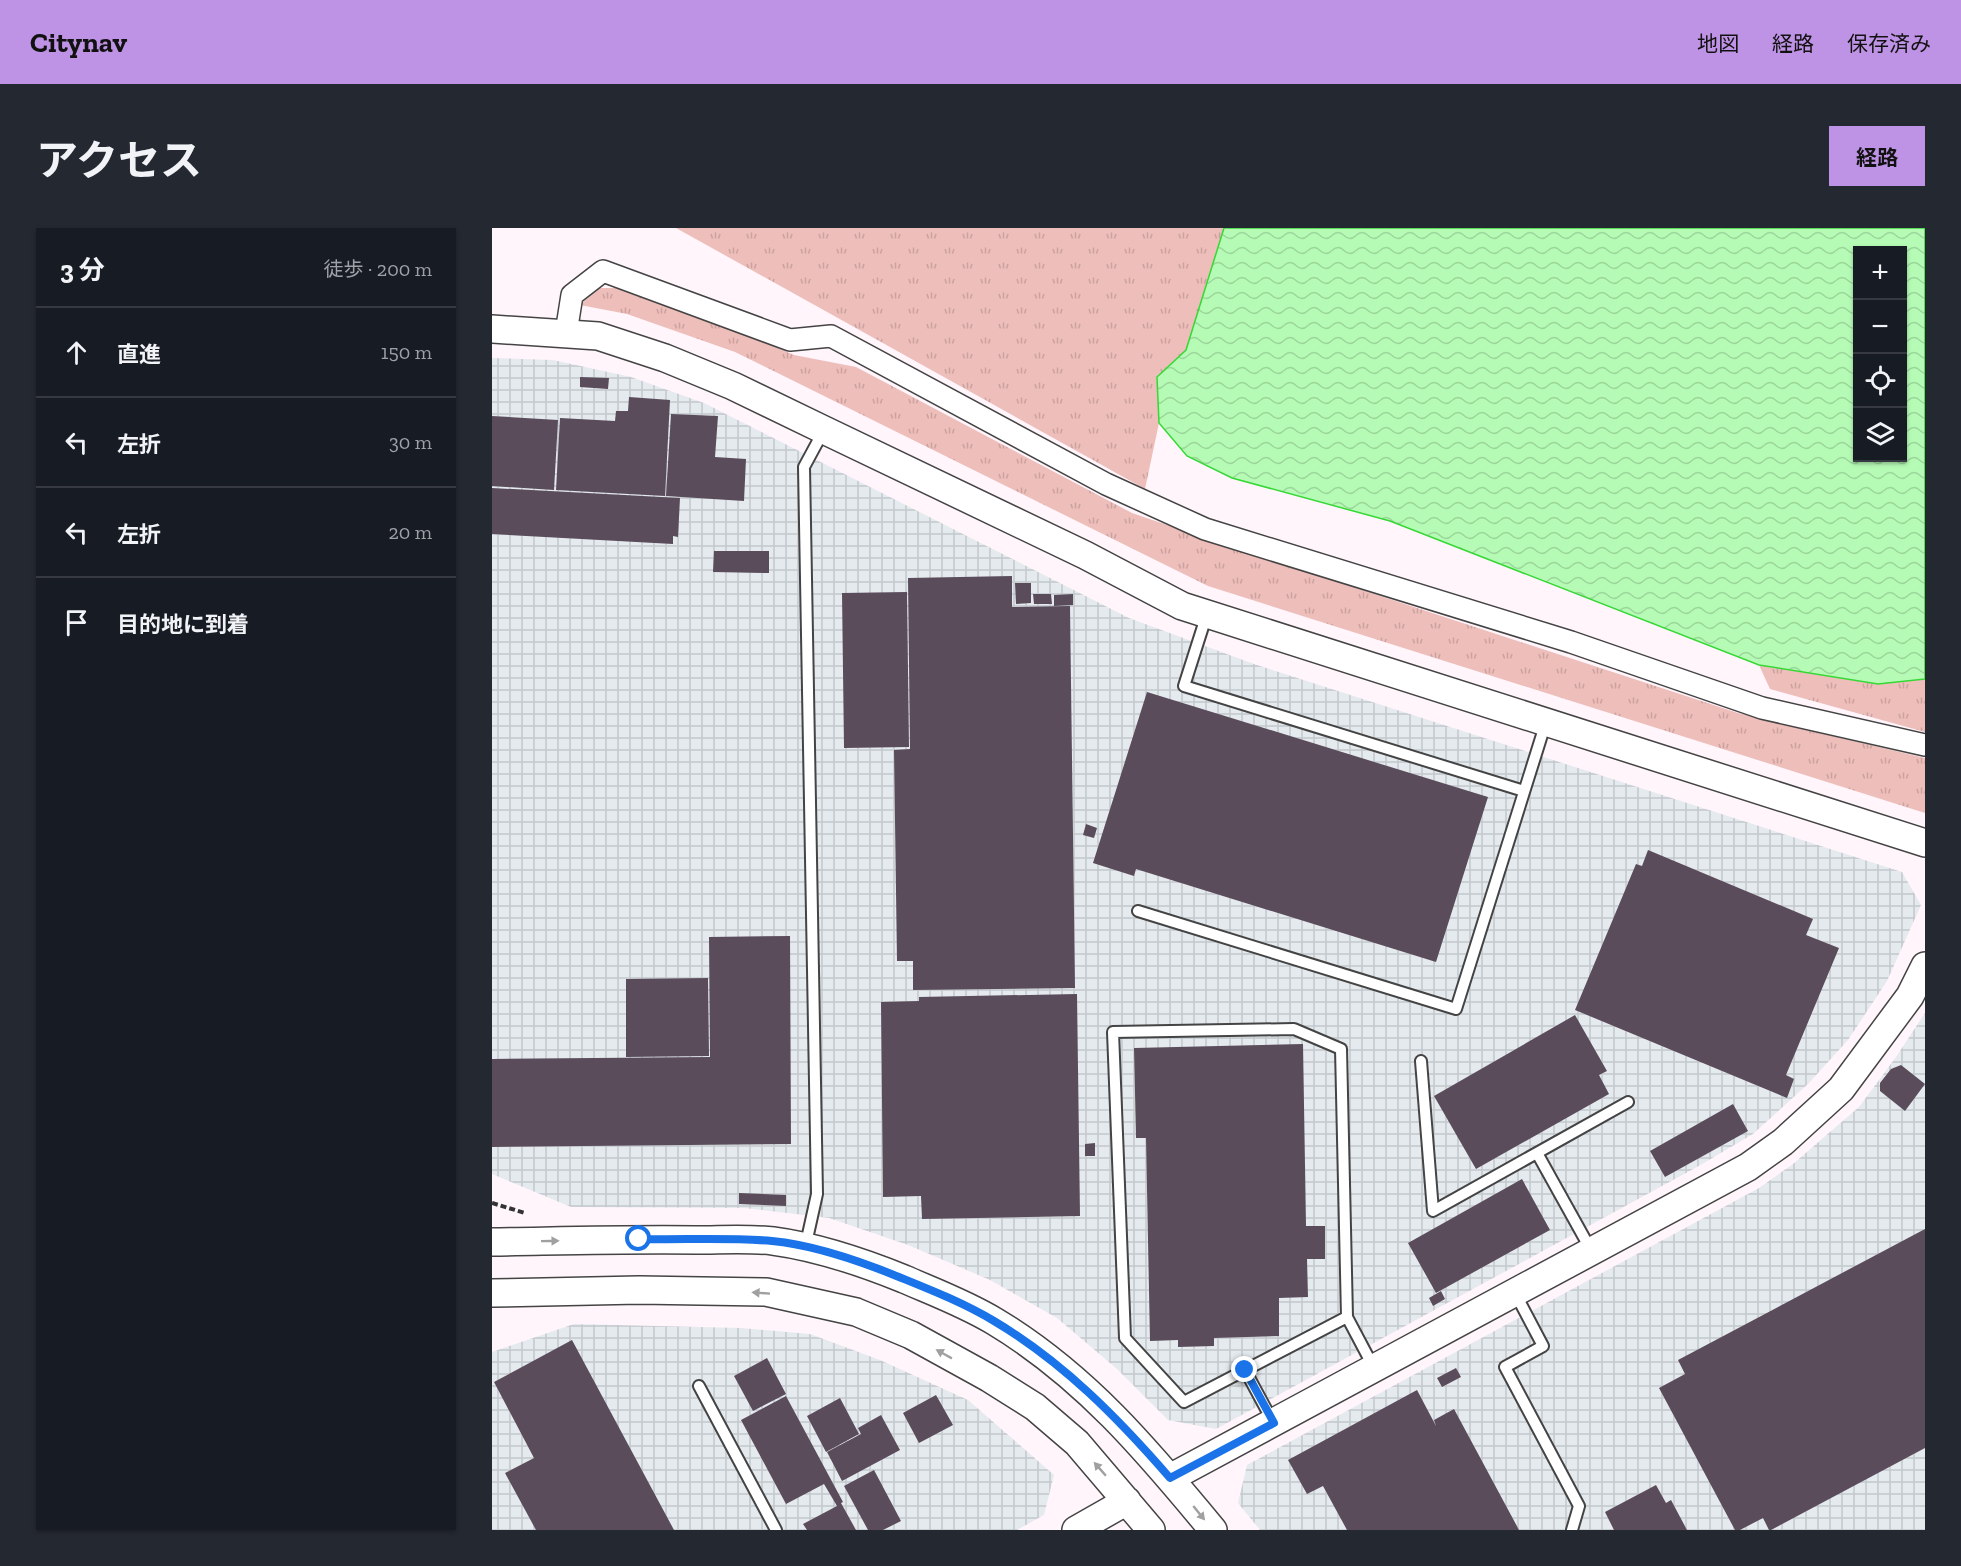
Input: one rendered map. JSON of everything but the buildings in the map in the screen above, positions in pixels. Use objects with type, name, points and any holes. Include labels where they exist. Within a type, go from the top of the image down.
[{"type":"street","points":[[566,333],[572,296],[603,271],[790,340],[831,336],[1106,484],[1205,529],[1571,642],[1762,708],[1925,745]]},
{"type":"street","points":[[492,329],[598,336],[665,358],[733,386],[1085,555],[1182,606],[1546,720],[1925,843]]},
{"type":"street","points":[[1170,1478],[1748,1167],[1783,1142],[1840,1089],[1910,996],[1925,966]]},
{"type":"street","points":[[492,1242],[639,1239],[773,1241],[872,1266],[993,1320],[1042,1353],[1086,1388],[1128,1430],[1213,1530]]},
{"type":"street","points":[[492,1293],[639,1290],[766,1292],[856,1312],[911,1335],[989,1378],[1035,1407],[1077,1443],[1151,1530]]},
{"type":"street","points":[[1076,1530],[1127,1501]]},
{"type":"lane","points":[[805,1248],[817,1194],[804,467],[824,430]]},
{"type":"lane","points":[[1207,614],[1185,686],[1524,791]]},
{"type":"lane","points":[[1138,911],[1456,1009],[1546,720]]},
{"type":"lane","points":[[1347,1317],[1184,1401],[1125,1338],[1113,1032],[1294,1029],[1341,1049],[1347,1317],[1374,1369]]},
{"type":"lane","points":[[1420,1061],[1433,1211],[1628,1102]]},
{"type":"lane","points":[[1537,1153],[1592,1251]]},
{"type":"lane","points":[[1514,1293],[1543,1346],[1505,1367],[1579,1506],[1572,1530]]},
{"type":"lane","points":[[1245,1370],[1274,1423]]},
{"type":"lane","points":[[699,1386],[776,1530]]},
{"type":"path","points":[[492,1203],[529,1215]]},
{"type":"shaded area","points":[[492,358],[553,360],[631,377],[704,403],[1129,618],[1254,664],[1902,872],[1921,905],[1887,981],[1848,1040],[1808,1084],[1753,1134],[1697,1167],[1216,1429],[1168,1420],[1117,1369],[1057,1318],[990,1280],[908,1245],[829,1218],[744,1208],[571,1207],[492,1174]]},
{"type":"shaded area","points":[[1925,1013],[1925,1530],[1260,1530],[1238,1503],[1247,1465],[1759,1188],[1793,1164],[1859,1107]]},
{"type":"shaded area","points":[[574,1324],[741,1328],[810,1334],[880,1360],[968,1400],[1054,1475],[1044,1515],[1017,1530],[492,1530],[492,1352]]},
{"type":"green space","points":[[676,228],[1224,228],[1186,350],[1157,377],[1159,423],[1145,489]]},
{"type":"green space","points":[[599,288],[621,288],[721,323],[794,355],[856,367],[1132,513],[1738,713],[1925,758],[1925,813],[1208,586],[735,352],[627,314],[580,305]]},
{"type":"green space","points":[[1759,665],[1878,684],[1925,679],[1925,732],[1770,689]]},
{"type":"water","points":[[1224,228],[1925,228],[1925,679],[1878,684],[1759,665],[1390,521],[1232,478],[1187,456],[1159,423],[1157,377],[1186,350]]},
{"type":"route","points":[[639,1239],[773,1241],[823,1251],[872,1266],[932,1291],[993,1320],[1042,1353],[1086,1388],[1128,1430],[1170,1478],[1274,1423],[1245,1370]]}]
